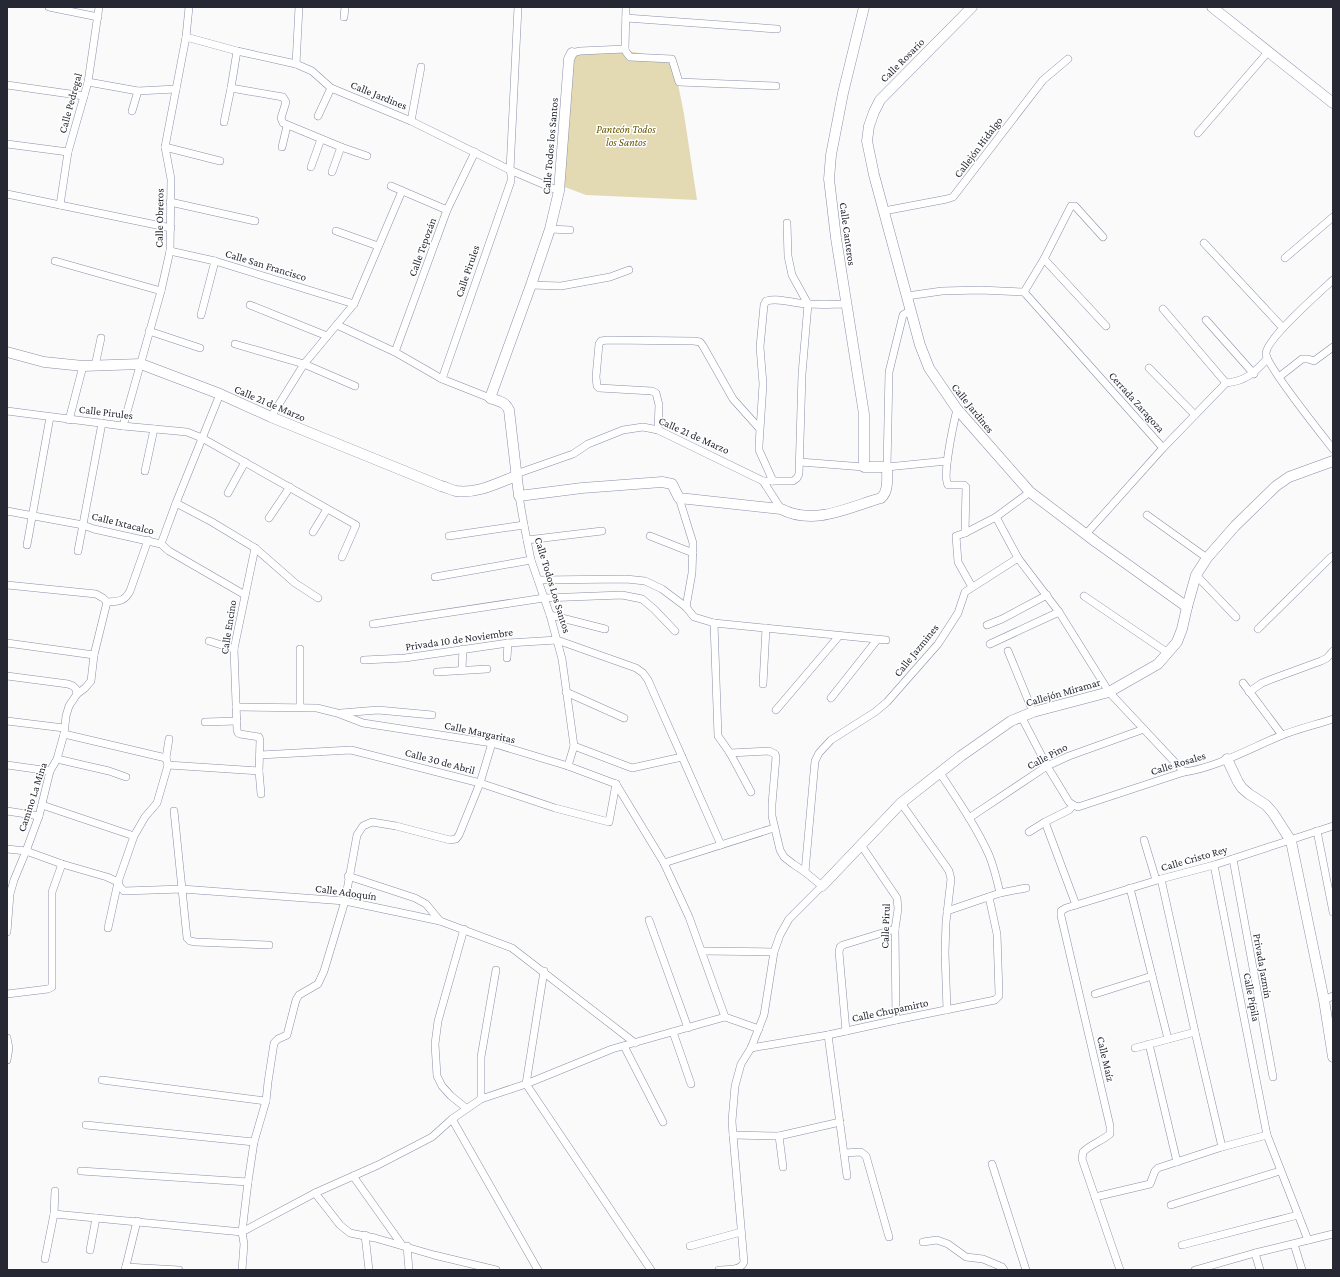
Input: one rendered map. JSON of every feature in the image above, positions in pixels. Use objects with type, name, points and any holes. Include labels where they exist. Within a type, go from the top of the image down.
[{"type":"street","points":[[49,7],[98,16]]},
{"type":"street","name":"Calle Pedregal","points":[[60,205],[68,152],[88,82],[99,7]]},
{"type":"street","name":"Calle Obreros","points":[[124,426],[161,290],[170,251],[171,178],[165,147],[186,37],[189,7]]},
{"type":"street","points":[[296,64],[299,7]]},
{"type":"street","points":[[344,17],[345,7]]},
{"type":"street","name":"Calle Pirules","points":[[442,379],[511,181],[510,170],[518,7]]},
{"type":"street","points":[[626,7],[625,49],[628,55],[633,58],[672,59],[679,82],[776,86]]},
{"type":"street","name":"Calle Canteros","points":[[864,7],[843,93],[831,155],[829,179],[836,238],[864,414],[864,467]]},
{"type":"street","name":"Calle Rosario","points":[[867,141],[869,126],[880,100],[972,7]]},
{"type":"street","points":[[1212,7],[1333,103]]},
{"type":"street","points":[[626,18],[777,29]]},
{"type":"street","name":"Calle Jardines","points":[[186,37],[237,51],[296,64],[312,71],[331,88],[411,121],[510,170],[559,191]]},
{"type":"street","name":"Calle Todos los Santos","points":[[490,398],[532,285],[550,229],[559,191],[569,59],[572,53],[580,51],[625,49]]},
{"type":"street","points":[[224,122],[237,51]]},
{"type":"street","points":[[1198,133],[1268,52]]},
{"type":"street","name":"Callejón Hidalgo","points":[[884,210],[953,197],[1043,80],[1068,59]]},
{"type":"street","points":[[411,121],[421,67]]},
{"type":"street","points":[[88,82],[138,91],[176,89]]},
{"type":"street","points":[[7,85],[84,96]]},
{"type":"street","points":[[231,88],[283,97],[286,102],[281,118],[287,126],[367,156]]},
{"type":"street","points":[[318,116],[331,88]]},
{"type":"street","points":[[132,111],[138,91]]},
{"type":"street","points":[[282,147],[287,126]]},
{"type":"street","points":[[311,167],[321,139]]},
{"type":"street","name":"Calle Jardines","points":[[867,141],[874,175],[920,345],[929,368],[956,409],[1030,492],[1187,607]]},
{"type":"street","points":[[7,144],[68,152]]},
{"type":"street","points":[[165,147],[220,161]]},
{"type":"street","points":[[332,172],[341,147]]},
{"type":"street","name":"Calle Tepozán","points":[[395,352],[447,210],[475,152]]},
{"type":"street","points":[[391,186],[447,210]]},
{"type":"street","points":[[271,417],[304,364],[354,304],[402,191]]},
{"type":"street","points":[[7,194],[171,228]]},
{"type":"street","points":[[170,202],[255,221]]},
{"type":"street","points":[[907,296],[950,291],[980,290],[1024,292],[1044,259],[1070,208],[1073,206],[1103,237]]},
{"type":"street","points":[[1285,258],[1333,217]]},
{"type":"street","points":[[780,509],[763,482],[795,480],[798,476],[800,462],[802,374],[808,304],[792,275],[788,256],[787,223]]},
{"type":"street","points":[[550,229],[570,230]]},
{"type":"street","points":[[336,231],[378,246]]},
{"type":"street","points":[[1204,243],[1283,328]]},
{"type":"street","name":"Calle San Francisco","points":[[170,251],[215,261],[354,304]]},
{"type":"street","points":[[1044,259],[1106,326]]},
{"type":"street","points":[[55,261],[161,290]]},
{"type":"street","points":[[201,315],[215,261]]},
{"type":"street","points":[[532,285],[561,286],[610,277],[629,270]]},
{"type":"street","points":[[1333,280],[1312,298],[1283,328],[1267,349],[1266,354],[1279,377],[1333,449]]},
{"type":"street","name":"Cerrada Zaragoza","points":[[1024,292],[1163,448],[1226,383]]},
{"type":"street","points":[[773,481],[759,450],[759,428],[763,384],[760,347],[764,305],[766,301],[780,299],[808,304],[847,304]]},
{"type":"street","points":[[250,305],[327,336]]},
{"type":"street","points":[[1163,308],[1226,383],[1236,382],[1254,374],[1268,359]]},
{"type":"street","points":[[679,498],[780,509],[791,514],[806,517],[819,516],[881,498],[886,490],[889,372],[903,315],[911,310]]},
{"type":"street","points":[[1206,320],[1254,374]]},
{"type":"street","points":[[336,325],[395,352],[442,379],[490,398]]},
{"type":"street","points":[[149,331],[200,348]]},
{"type":"street","points":[[96,366],[101,338]]},
{"type":"street","points":[[658,430],[659,405],[656,392],[599,388],[597,386],[596,378],[599,344],[603,340],[700,342],[733,399],[759,428]]},
{"type":"street","points":[[235,344],[304,364],[355,386]]},
{"type":"street","points":[[1279,377],[1302,359],[1314,361],[1333,348]]},
{"type":"street","name":"Calle 21 de Marzo","points":[[7,352],[44,362],[83,366],[141,364],[220,394],[271,417],[456,491],[470,491],[492,486],[516,475],[573,454],[588,444],[623,430],[643,427],[658,430],[763,482]]},
{"type":"street","points":[[70,420],[83,366]]},
{"type":"street","points":[[1149,368],[1195,415]]},
{"type":"street","points":[[161,544],[220,394]]},
{"type":"street","name":"Calle Todos Los Santos","points":[[490,398],[508,406],[519,496],[531,560],[550,615],[562,659],[574,746],[568,766]]},
{"type":"street","points":[[956,409],[947,461],[946,481],[947,484],[964,485],[966,487],[964,533]]},
{"type":"street","name":"Calle Pirules","points":[[7,411],[102,424],[188,432],[202,438],[356,524],[342,557]]},
{"type":"street","points":[[27,545],[50,417]]},
{"type":"street","points":[[78,551],[102,424]]},
{"type":"street","points":[[145,472],[154,430]]},
{"type":"street","points":[[1086,534],[1163,448]]},
{"type":"street","points":[[800,462],[864,467],[887,467],[947,461]]},
{"type":"street","name":"Callejón Miramar","points":[[822,886],[901,803],[1011,721],[1033,712],[1110,692],[1158,664],[1177,642],[1182,629],[1196,575],[1207,558],[1235,526],[1276,486],[1289,477],[1333,461]]},
{"type":"street","points":[[228,493],[245,462]]},
{"type":"street","points":[[519,496],[582,488],[655,483],[672,484],[679,498],[690,534],[693,553],[692,574],[686,607]]},
{"type":"street","points":[[269,518],[290,487]]},
{"type":"street","points":[[972,587],[958,564],[956,536],[996,517],[1030,492]]},
{"type":"street","points":[[176,503],[212,522],[255,548],[295,583],[318,598]]},
{"type":"street","points":[[313,532],[327,509]]},
{"type":"street","name":"Calle Ixtacalco","points":[[7,511],[83,525],[94,529],[161,544],[169,551],[245,595]]},
{"type":"street","points":[[1147,514],[1207,558]]},
{"type":"street","points":[[996,517],[1018,558],[1047,595],[1110,692],[1184,772]]},
{"type":"street","points":[[448,536],[524,525]]},
{"type":"street","points":[[527,540],[602,531]]},
{"type":"street","points":[[650,536],[693,553]]},
{"type":"street","points":[[7,585],[96,594],[107,602],[119,601],[126,598],[130,591],[148,540]]},
{"type":"street","name":"Calle Encino","points":[[255,548],[234,649],[238,733],[259,737],[260,756]]},
{"type":"street","points":[[1258,629],[1333,556]]},
{"type":"street","name":"Calle Jazmines","points":[[805,872],[815,761],[819,753],[831,740],[875,712],[887,702],[938,644],[958,614],[965,592],[1018,558]]},
{"type":"street","points":[[435,577],[531,560]]},
{"type":"street","points":[[1196,575],[1236,617]]},
{"type":"street","points":[[538,580],[626,579],[645,581],[662,589],[686,607],[694,617],[714,623],[886,640]]},
{"type":"street","points":[[373,624],[544,598],[622,595],[642,599],[675,631]]},
{"type":"street","points":[[986,625],[1002,619],[1047,595]]},
{"type":"street","points":[[1084,596],[1168,653]]},
{"type":"street","name":"Camino La Mina","points":[[7,932],[10,894],[14,880],[39,816],[50,771],[56,759],[64,731],[69,706],[77,694],[91,681],[94,655],[107,602]]},
{"type":"street","points":[[990,644],[1058,612]]},
{"type":"street","points":[[550,615],[605,629]]},
{"type":"street","points":[[714,623],[718,735],[730,753],[751,792]]},
{"type":"street","points":[[763,684],[766,628]]},
{"type":"street","points":[[776,710],[839,636]]},
{"type":"street","points":[[557,640],[636,668],[643,673],[648,680],[721,845]]},
{"type":"street","name":"Privada 10 de Noviembre","points":[[364,660],[405,658],[508,643],[557,640]]},
{"type":"street","points":[[832,698],[877,640]]},
{"type":"street","points":[[209,641],[234,649]]},
{"type":"street","points":[[7,643],[94,655]]},
{"type":"street","points":[[507,658],[508,643]]},
{"type":"street","points":[[300,649],[300,707]]},
{"type":"street","points":[[462,669],[463,649]]},
{"type":"street","points":[[1008,651],[1033,712]]},
{"type":"street","points":[[1249,692],[1272,678],[1321,661],[1327,658],[1333,651]]},
{"type":"street","points":[[437,672],[462,669],[487,669]]},
{"type":"street","points":[[7,676],[68,684],[73,686],[77,694]]},
{"type":"street","points":[[1242,683],[1282,735]]},
{"type":"street","points":[[566,692],[624,718]]},
{"type":"street","points":[[236,707],[317,708],[337,713],[378,710],[432,715]]},
{"type":"street","name":"Calle Margaritas","points":[[337,713],[363,723],[492,743],[568,766],[616,784]]},
{"type":"street","points":[[1021,716],[1047,766],[1069,802],[1073,805],[1069,810],[1029,832]]},
{"type":"street","name":"Calle Rosales","points":[[1073,805],[1078,807],[1184,772],[1194,771],[1227,759],[1282,735],[1333,719]]},
{"type":"street","points":[[7,721],[64,731],[167,761],[260,771]]},
{"type":"street","points":[[205,722],[237,721]]},
{"type":"street","name":"Calle Pino","points":[[969,818],[1047,766],[1069,756],[1144,729]]},
{"type":"street","points":[[108,928],[118,882],[134,836],[145,816],[157,803],[167,761],[169,739]]},
{"type":"street","points":[[242,1270],[244,1244],[242,1232],[248,1182],[254,1142],[266,1101],[274,1043],[278,1039],[287,1035],[296,1000],[300,995],[318,984],[324,971],[345,901],[348,876],[357,835],[363,826],[372,822],[396,826],[450,840],[456,839],[480,783],[492,743]]},
{"type":"street","points":[[574,746],[632,768],[682,757]]},
{"type":"street","name":"Calle 30 de Abril","points":[[260,756],[351,750],[480,783],[555,808],[609,822],[616,784]]},
{"type":"street","points":[[719,1270],[737,1268],[743,1265],[744,1262],[732,1135],[735,1086],[741,1064],[759,1029],[764,1015],[774,952],[780,935],[789,919],[822,886],[784,857],[780,850],[772,816],[775,754],[769,751],[730,753]]},
{"type":"street","points":[[260,756],[261,794]]},
{"type":"street","points":[[56,759],[109,771],[126,777]]},
{"type":"street","points":[[1227,759],[1242,788],[1266,805],[1291,840],[1328,998],[1333,1057]]},
{"type":"street","points":[[7,764],[50,771]]},
{"type":"street","points":[[940,773],[969,818],[989,855],[1000,893]]},
{"type":"street","points":[[616,784],[664,863],[689,917],[724,1017]]},
{"type":"street","points":[[901,803],[949,872],[951,879],[946,911],[945,952],[947,1010]]},
{"type":"street","points":[[42,805],[134,836]]},
{"type":"street","points":[[7,811],[39,816]]},
{"type":"street","points":[[174,811],[185,933],[187,938],[190,941],[196,942],[269,945]]},
{"type":"street","points":[[1045,822],[1076,905]]},
{"type":"street","name":"Calle Cristo Rey","points":[[1062,911],[1066,908],[1159,879],[1214,865],[1333,826]]},
{"type":"street","points":[[664,863],[774,828]]},
{"type":"street","points":[[1317,831],[1333,912]]},
{"type":"street","points":[[1144,840],[1159,879],[1222,1147]]},
{"type":"street","name":"Calle Pirul","points":[[861,844],[897,898],[898,909],[895,929],[896,1020]]},
{"type":"street","name":"Calle Adoquín","points":[[7,849],[26,851],[62,864],[107,877],[118,882],[124,891],[182,889],[345,901],[440,921],[512,948],[635,1043]]},
{"type":"street","name":"Privada Jazmín","points":[[1233,859],[1273,1077]]},
{"type":"street","points":[[7,994],[48,989],[52,987],[52,892],[62,864]]},
{"type":"street","name":"Calle Pípila","points":[[1214,865],[1267,1135],[1308,1240]]},
{"type":"street","points":[[348,876],[415,898],[426,904],[440,921]]},
{"type":"street","points":[[946,911],[1000,893],[1026,888]]},
{"type":"street","points":[[1130,888],[1168,1039]]},
{"type":"street","name":"Calle Chupamirto","points":[[895,929],[840,947],[839,952],[846,1031],[997,999],[999,994],[997,934],[989,897]]},
{"type":"street","name":"Calle Maíz","points":[[1062,911],[1061,916],[1110,1126],[1110,1134],[1088,1147],[1083,1152],[1082,1159],[1095,1197]]},
{"type":"street","points":[[649,920],[688,1028]]},
{"type":"street","points":[[464,929],[438,1022],[435,1044],[437,1076],[439,1081],[451,1096],[466,1108]]},
{"type":"street","points":[[702,952],[774,952]]},
{"type":"street","points":[[481,1099],[481,1057],[496,970]]},
{"type":"street","points":[[544,972],[526,1084],[651,1270]]},
{"type":"street","points":[[1095,994],[1152,976]]},
{"type":"street","points":[[54,1214],[242,1232],[315,1193],[432,1137],[466,1108],[481,1099],[526,1084],[612,1049],[724,1017],[759,1029]]},
{"type":"street","points":[[750,1048],[846,1031]]},
{"type":"street","points":[[673,1032],[692,1084]]},
{"type":"street","points":[[1135,1048],[1195,1032]]},
{"type":"street","points":[[828,1035],[847,1176]]},
{"type":"street","points":[[7,1038],[7,1060]]},
{"type":"street","points":[[1149,1044],[1177,1162]]},
{"type":"street","points":[[624,1046],[663,1122]]},
{"type":"street","points":[[102,1080],[266,1101]]},
{"type":"street","points":[[452,1119],[538,1270]]},
{"type":"street","points":[[732,1135],[779,1136],[840,1122]]},
{"type":"street","points":[[86,1125],[254,1142]]},
{"type":"street","points":[[1120,1270],[1095,1197],[1150,1184],[1157,1170],[1222,1147],[1267,1135]]},
{"type":"street","points":[[779,1136],[784,1166]]},
{"type":"street","points":[[844,1153],[861,1152],[866,1156],[889,1237]]},
{"type":"street","points":[[992,1164],[1026,1270]]},
{"type":"street","points":[[81,1171],[248,1182]]},
{"type":"street","points":[[1171,1205],[1280,1171]]},
{"type":"street","points":[[353,1176],[404,1246],[409,1270]]},
{"type":"street","points":[[46,1260],[54,1214],[55,1191]]},
{"type":"street","points":[[315,1193],[340,1225],[350,1233],[365,1235],[434,1255],[496,1270]]},
{"type":"street","points":[[1182,1245],[1298,1215]]},
{"type":"street","points":[[90,1250],[96,1218]]},
{"type":"street","points":[[137,1221],[126,1269],[179,1270]]},
{"type":"street","points":[[690,1246],[741,1232]]},
{"type":"street","points":[[1195,1270],[1207,1269],[1255,1253],[1333,1234]]},
{"type":"street","points":[[365,1235],[369,1270]]},
{"type":"street","points":[[923,1242],[937,1240],[948,1244],[966,1257],[983,1259],[1002,1267],[1004,1270]]},
{"type":"street","points":[[1294,1244],[1302,1270]]},
{"type":"street","points":[[1255,1253],[1260,1270]]},
{"type":"green space","name":"Panteón Todos los Santos","points":[[625,49],[633,52],[673,59],[684,114],[697,200],[586,195],[562,186],[572,53]]}]
